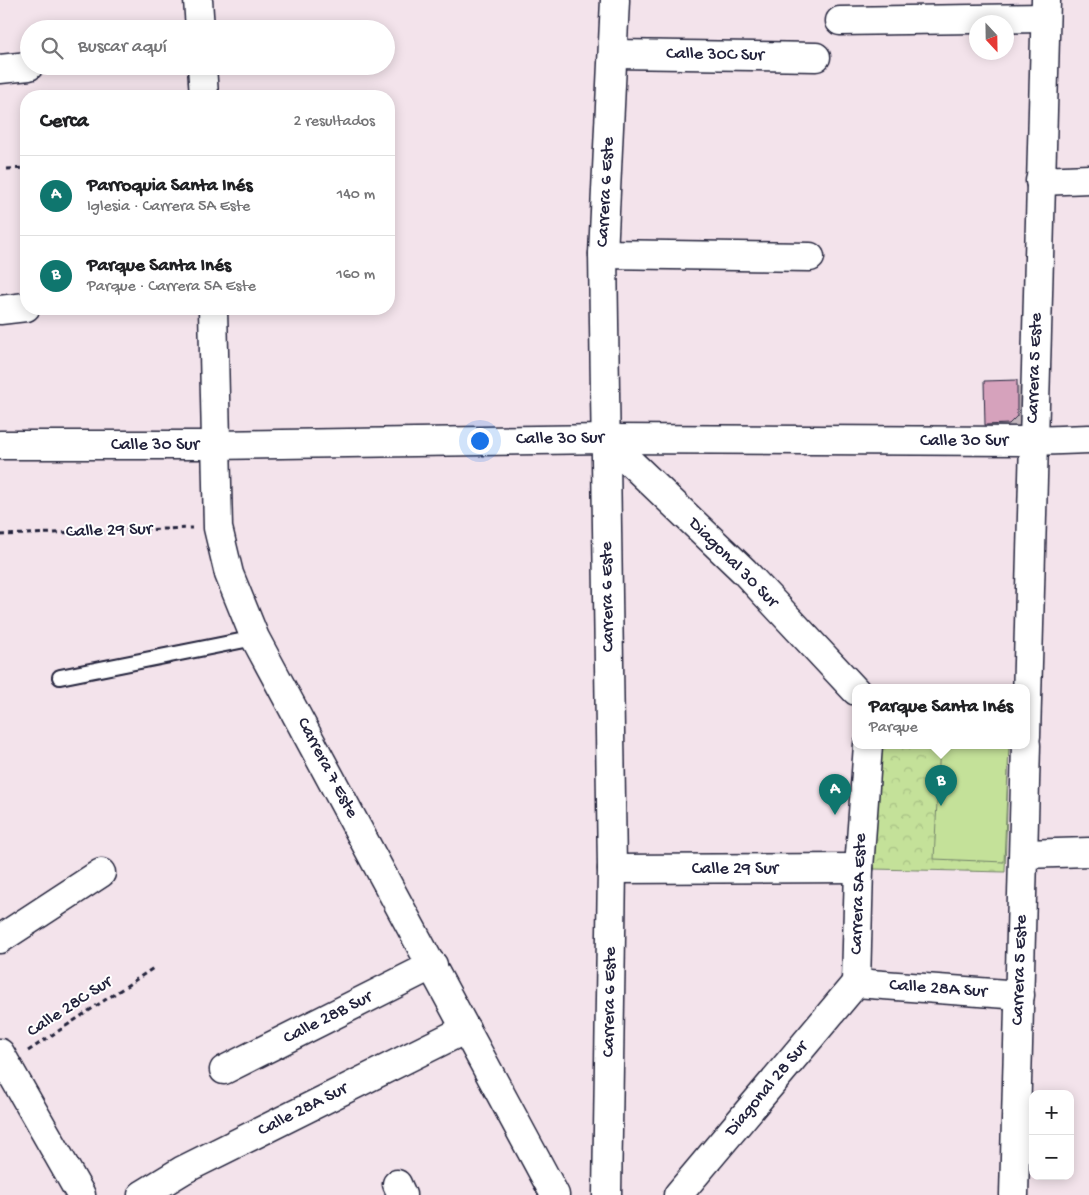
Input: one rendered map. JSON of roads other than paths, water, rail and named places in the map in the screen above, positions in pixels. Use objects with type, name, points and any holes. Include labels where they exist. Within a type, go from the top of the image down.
[{"type":"street","points":[[198,0],[199,20]]},
{"type":"street","name":"Carrera 6 Este","points":[[607,1195],[612,869],[603,254],[614,54],[615,0]]},
{"type":"street","points":[[840,21],[1045,9]]},
{"type":"street","name":"Carrera 5 Este","points":[[1027,684],[1045,9]]},
{"type":"street","name":"Calle 30C Sur","points":[[614,54],[816,57]]},
{"type":"street","points":[[0,69],[20,67]]},
{"type":"street","points":[[203,75],[204,90]]},
{"type":"street","points":[[1040,181],[1089,179]]},
{"type":"street","points":[[603,254],[810,257]]},
{"type":"street","points":[[0,310],[20,308]]},
{"type":"street","name":"Carrera 7 Este","points":[[213,315],[218,528],[229,574],[255,638],[433,965],[555,1195]]},
{"type":"street","name":"Calle 30 Sur","points":[[0,446],[606,439],[1033,441],[1089,439]]},
{"type":"street","name":"Diagonal 30 Sur","points":[[606,439],[744,571],[852,687]]},
{"type":"street","name":"Carrera 5A Este","points":[[856,983],[859,868],[868,749]]},
{"type":"street","name":"Carrera 5 Este","points":[[1014,1195],[1026,749]]},
{"type":"street","points":[[1024,854],[1089,852]]},
{"type":"street","name":"Calle 29 Sur","points":[[612,869],[859,868]]},
{"type":"street","points":[[0,939],[101,873]]},
{"type":"street","name":"Calle 28B Sur","points":[[224,1070],[433,965]]},
{"type":"street","name":"Calle 28A Sur","points":[[856,983],[1020,995]]},
{"type":"street","name":"Diagonal 28 Sur","points":[[678,1195],[856,983]]},
{"type":"street","name":"Calle 28A Sur","points":[[142,1195],[183,1170],[466,1029]]},
{"type":"street","points":[[3,1059],[81,1195]]},
{"type":"lane","points":[[60,677],[255,638]]},
{"type":"place","name":"Parque Santa Inés","points":[[941,806]]},
{"type":"place","name":"Parroquia Santa Inés","points":[[835,815]]}]
